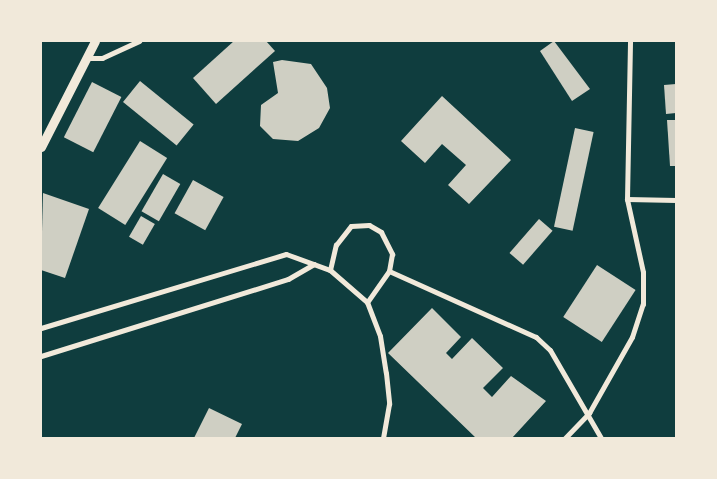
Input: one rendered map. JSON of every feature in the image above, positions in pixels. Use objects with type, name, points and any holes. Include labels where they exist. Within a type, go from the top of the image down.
[{"type":"street","points":[[41,148],[95,41]]},
{"type":"street","points":[[85,58],[102,58],[139,41]]},
{"type":"street","points":[[565,438],[590,413],[632,338],[643,304],[643,272],[627,199],[630,41]]},
{"type":"street","points":[[627,199],[676,200]]},
{"type":"street","points":[[330,270],[344,232],[359,224],[368,225],[388,240],[389,271],[367,302]]},
{"type":"street","points":[[41,328],[286,254],[330,270],[367,302],[380,336],[386,373],[389,404],[383,438]]},
{"type":"street","points":[[41,356],[288,279],[314,264]]},
{"type":"street","points":[[389,271],[536,337],[550,350],[590,413],[601,438]]},
{"type":"building","points":[[234,41],[266,41],[275,51],[216,104],[193,78]]},
{"type":"building","points":[[554,41],[590,89],[572,101],[540,51]]},
{"type":"building","points":[[282,60],[311,64],[327,88],[330,108],[319,128],[298,141],[273,139],[260,126],[261,105],[278,93],[273,62]]},
{"type":"building","points":[[140,81],[194,124],[177,145],[123,102]]},
{"type":"building","points":[[92,82],[121,97],[93,152],[64,137]]},
{"type":"building","points":[[676,84],[676,113],[666,114],[664,85]]},
{"type":"building","points":[[442,96],[511,160],[469,204],[448,185],[466,165],[442,144],[425,163],[401,141]]},
{"type":"building","points":[[667,120],[676,120],[676,166],[670,166]]},
{"type":"building","points":[[575,128],[594,132],[573,231],[554,227]]},
{"type":"building","points":[[140,141],[167,158],[125,225],[98,208]]},
{"type":"building","points":[[163,174],[180,184],[159,221],[142,211]]},
{"type":"building","points":[[193,180],[224,197],[205,230],[175,213]]},
{"type":"building","points":[[43,193],[89,209],[65,278],[41,270]]},
{"type":"building","points":[[141,216],[155,224],[143,245],[129,237]]},
{"type":"building","points":[[539,219],[553,231],[523,265],[509,253]]},
{"type":"building","points":[[597,265],[636,290],[602,342],[563,317]]},
{"type":"building","points":[[432,308],[461,337],[446,353],[452,359],[472,338],[503,368],[483,388],[492,397],[511,376],[546,401],[512,438],[476,438],[388,353]]},
{"type":"building","points":[[209,408],[242,424],[235,438],[194,438]]}]
